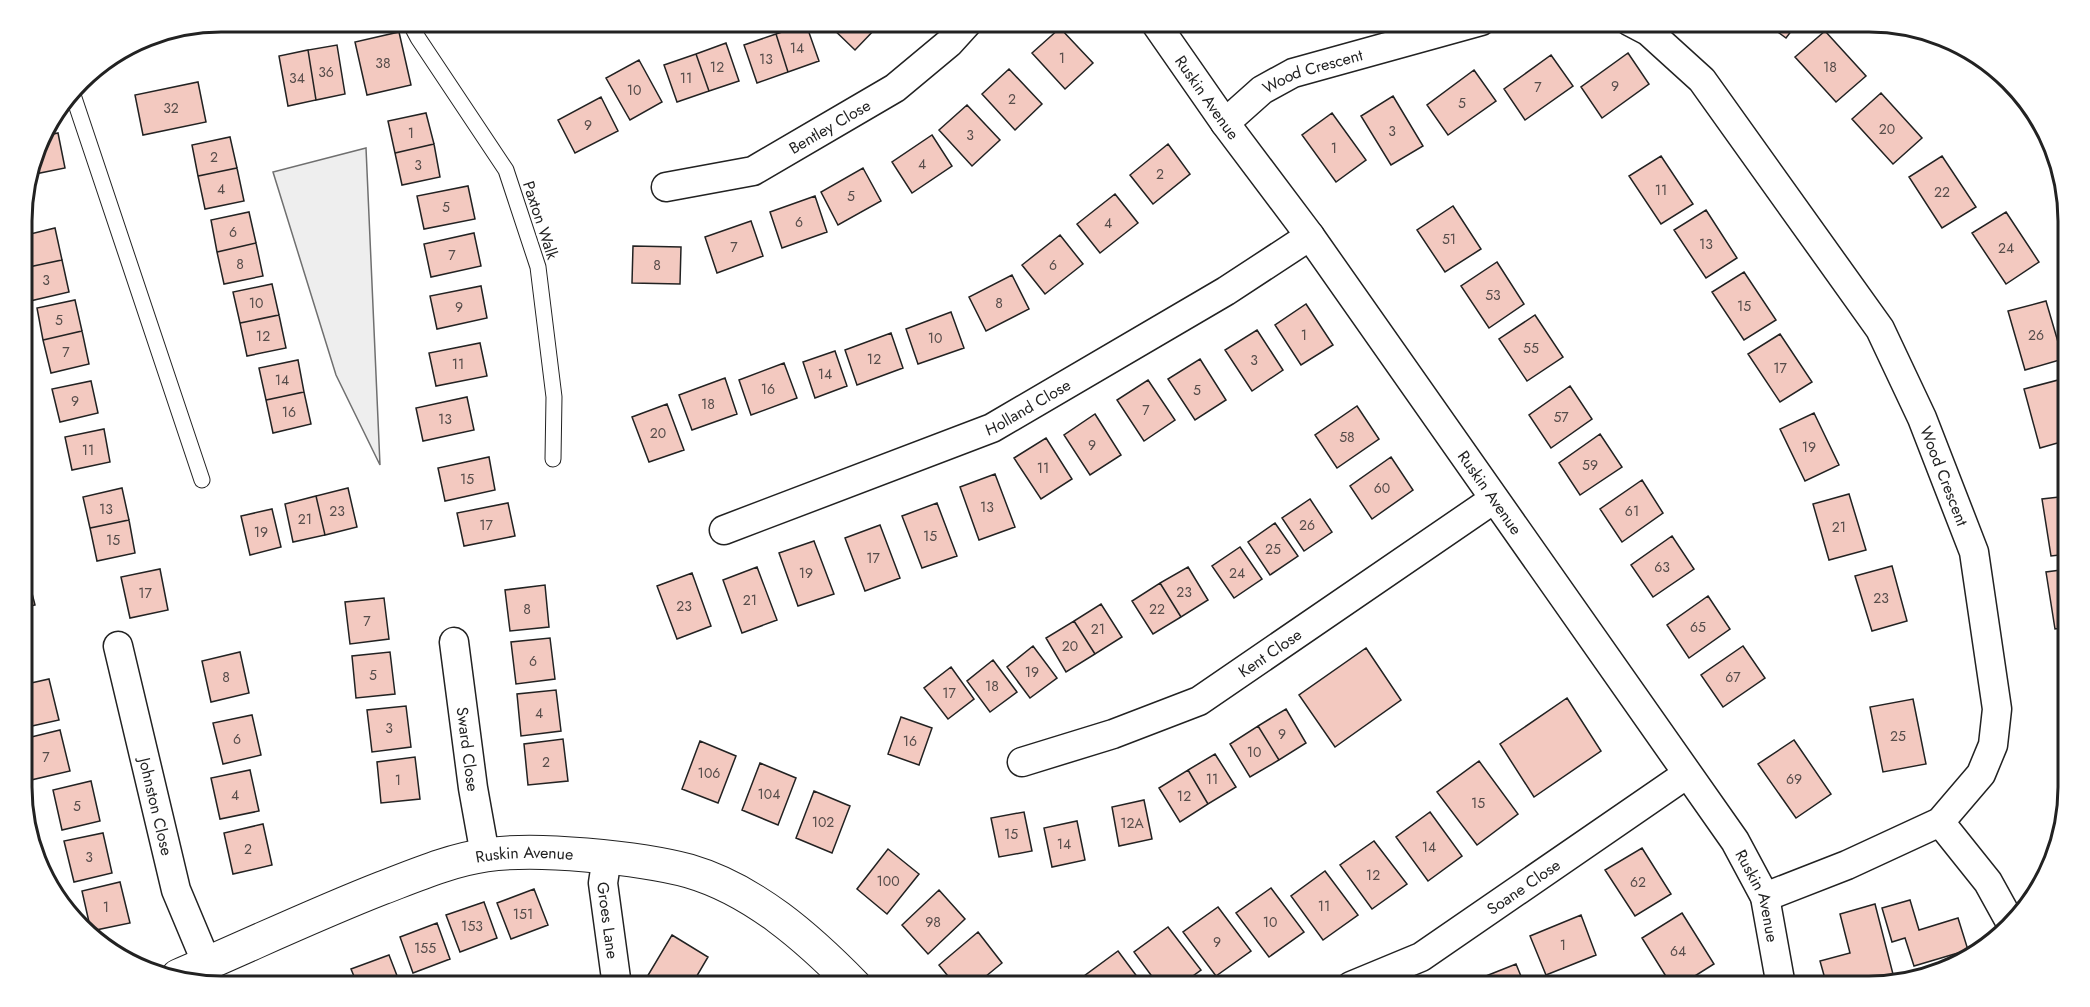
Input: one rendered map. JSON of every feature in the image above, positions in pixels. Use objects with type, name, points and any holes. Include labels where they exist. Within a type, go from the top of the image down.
[{"type":"street","name":"Bentley Close","points":[[666,187],[753,171],[896,88],[959,32]]},
{"type":"street","name":"Ruskin Avenue","points":[[1162,32],[1225,123],[1310,236],[1735,841],[1765,897],[1779,975]]},
{"type":"street","name":"Wood Crescent","points":[[1225,123],[1262,90],[1293,73],[1441,32]]},
{"type":"street","name":"Wood Crescent","points":[[1649,32],[1702,80],[1880,329],[1922,418],[1974,552],[1997,709],[1993,745],[1981,774],[1940,822],[1846,866],[1765,897]]},
{"type":"street","name":"Holland Close","points":[[724,530],[992,428],[1226,291],[1310,236]]},
{"type":"street","name":"Kent Close","points":[[1022,762],[1113,734],[1199,701],[1494,499]]},
{"type":"street","name":"Sward Close","points":[[454,642],[473,788],[485,855]]},
{"type":"street","name":"Johnston Close","points":[[118,646],[193,970]]},
{"type":"street","name":"Soane Close","points":[[1377,975],[1421,957],[1687,774]]},
{"type":"street","points":[[1940,822],[1988,882],[2007,916]]},
{"type":"street","name":"Ruskin Avenue","points":[[193,970],[327,910],[426,871],[485,855],[542,852],[607,857],[689,871],[727,886],[778,917],[823,953],[845,976]]},
{"type":"street","name":"Groes Lane","points":[[607,857],[603,883],[616,976]]},
{"type":"lane","name":"Paxton Walk","points":[[415,32],[506,170],[538,267],[554,397],[553,459]]},
{"type":"lane","points":[[75,101],[201,480]]},
{"type":"shaded area","points":[[366,148],[380,465],[336,375],[273,172]]},
{"type":"building","points":[[399,32],[411,85],[367,95],[355,42]]},
{"type":"building","points":[[809,32],[819,61],[788,72],[776,34]]},
{"type":"building","points":[[836,32],[872,32],[855,50]]},
{"type":"building","points":[[1056,32],[1064,32],[1093,63],[1065,89],[1032,53]]},
{"type":"building","points":[[1778,32],[1791,32],[1786,38]]},
{"type":"building","points":[[1826,32],[1866,76],[1836,102],[1795,57]]},
{"type":"building","points":[[776,34],[788,72],[757,83],[744,45]]},
{"type":"building","points":[[726,43],[739,81],[709,91],[696,54]]},
{"type":"building","points":[[337,45],[345,94],[316,100],[308,50]]},
{"type":"building","points":[[308,50],[316,100],[288,106],[279,56]]},
{"type":"building","points":[[1628,53],[1649,84],[1602,118],[1581,87]]},
{"type":"building","points":[[696,54],[709,91],[677,102],[664,65]]},
{"type":"building","points":[[1551,55],[1573,86],[1525,120],[1504,89]]},
{"type":"building","points":[[639,60],[662,102],[630,120],[606,78]]},
{"type":"building","points":[[1009,69],[1042,104],[1015,130],[982,94]]},
{"type":"building","points":[[1474,70],[1496,101],[1448,135],[1427,105]]},
{"type":"building","points":[[198,82],[206,122],[143,135],[135,95]]},
{"type":"building","points":[[1881,93],[1922,138],[1893,164],[1852,119]]},
{"type":"building","points":[[1393,96],[1423,146],[1391,165],[1361,116]]},
{"type":"building","points":[[601,97],[618,131],[575,153],[558,120]]},
{"type":"building","points":[[967,105],[1000,140],[972,166],[939,130]]},
{"type":"building","points":[[426,113],[434,144],[395,153],[388,121]]},
{"type":"building","points":[[1332,113],[1366,160],[1336,182],[1302,135]]},
{"type":"building","points":[[58,133],[65,168],[38,174],[46,148],[53,134]]},
{"type":"building","points":[[932,135],[952,166],[912,193],[892,162]]},
{"type":"building","points":[[230,137],[237,168],[198,176],[192,145]]},
{"type":"building","points":[[434,144],[440,177],[402,185],[395,153]]},
{"type":"building","points":[[1168,144],[1190,174],[1153,204],[1130,175]]},
{"type":"building","points":[[1661,156],[1693,204],[1661,224],[1629,176]]},
{"type":"building","points":[[1942,156],[1976,207],[1942,228],[1909,177]]},
{"type":"building","points":[[237,168],[244,201],[205,209],[198,176]]},
{"type":"building","points":[[863,168],[881,201],[838,225],[821,192]]},
{"type":"building","points":[[468,186],[475,219],[424,229],[417,196]]},
{"type":"building","points":[[1115,194],[1138,223],[1100,253],[1077,224]]},
{"type":"building","points":[[815,196],[827,232],[782,248],[770,212]]},
{"type":"building","points":[[1453,206],[1481,249],[1445,272],[1417,230]]},
{"type":"building","points":[[1706,210],[1737,258],[1706,278],[1674,230]]},
{"type":"building","points":[[249,212],[256,243],[217,252],[211,220]]},
{"type":"building","points":[[2006,212],[2039,262],[2006,284],[1972,233]]},
{"type":"building","points":[[751,221],[763,256],[717,273],[705,237]]},
{"type":"building","points":[[55,228],[62,260],[32,266],[32,234]]},
{"type":"building","points":[[474,233],[481,266],[431,277],[424,244]]},
{"type":"building","points":[[1060,235],[1083,264],[1045,294],[1022,265]]},
{"type":"building","points":[[256,243],[263,276],[224,284],[217,252]]},
{"type":"building","points":[[633,246],[681,247],[680,284],[632,283]]},
{"type":"building","points":[[62,260],[69,292],[32,301],[32,266]]},
{"type":"building","points":[[1497,262],[1524,304],[1489,328],[1461,286]]},
{"type":"building","points":[[1744,272],[1776,320],[1744,340],[1712,292]]},
{"type":"building","points":[[1012,275],[1029,309],[986,331],[969,297]]},
{"type":"building","points":[[272,284],[279,315],[240,323],[233,292]]},
{"type":"building","points":[[481,286],[487,318],[437,329],[430,296]]},
{"type":"building","points":[[75,300],[82,331],[43,340],[37,308]]},
{"type":"building","points":[[2046,301],[2058,342],[2058,360],[2025,370],[2008,311]]},
{"type":"building","points":[[1306,304],[1333,345],[1301,365],[1275,325]]},
{"type":"building","points":[[951,312],[964,348],[918,364],[906,329]]},
{"type":"building","points":[[279,315],[286,348],[247,356],[240,323]]},
{"type":"building","points":[[1535,315],[1563,357],[1527,381],[1499,339]]},
{"type":"building","points":[[1257,330],[1283,370],[1252,391],[1225,350]]},
{"type":"building","points":[[82,331],[89,364],[51,373],[43,340]]},
{"type":"building","points":[[891,333],[903,368],[857,385],[845,350]]},
{"type":"building","points":[[1780,334],[1812,382],[1780,402],[1748,354]]},
{"type":"building","points":[[480,343],[487,376],[436,386],[429,353]]},
{"type":"building","points":[[835,351],[847,386],[815,398],[803,362]]},
{"type":"building","points":[[1200,359],[1226,400],[1195,420],[1168,379]]},
{"type":"building","points":[[298,360],[304,392],[266,400],[259,368]]},
{"type":"building","points":[[784,363],[797,398],[751,415],[739,380]]},
{"type":"building","points":[[725,378],[737,414],[692,430],[679,395]]},
{"type":"building","points":[[1148,380],[1175,420],[1144,441],[1117,400]]},
{"type":"building","points":[[2058,380],[2058,443],[2040,448],[2024,389]]},
{"type":"building","points":[[91,381],[98,413],[60,422],[52,389]]},
{"type":"building","points":[[1570,386],[1592,419],[1551,448],[1529,415]]},
{"type":"building","points":[[304,392],[311,424],[273,433],[266,400]]},
{"type":"building","points":[[467,397],[474,430],[423,441],[416,408]]},
{"type":"building","points":[[667,404],[684,450],[649,462],[632,417]]},
{"type":"building","points":[[1357,406],[1379,439],[1337,468],[1315,435]]},
{"type":"building","points":[[1814,413],[1839,465],[1805,481],[1780,429]]},
{"type":"building","points":[[1095,414],[1121,455],[1090,475],[1064,435]]},
{"type":"building","points":[[104,429],[110,462],[72,470],[65,437]]},
{"type":"building","points":[[1600,434],[1622,467],[1580,495],[1559,463]]},
{"type":"building","points":[[1046,438],[1072,479],[1041,499],[1014,458]]},
{"type":"building","points":[[489,457],[495,490],[445,501],[438,468]]},
{"type":"building","points":[[1391,457],[1413,490],[1372,519],[1350,486]]},
{"type":"building","points":[[995,474],[1015,527],[979,540],[960,487]]},
{"type":"building","points":[[1642,480],[1663,513],[1622,542],[1600,509]]},
{"type":"building","points":[[122,488],[129,520],[90,528],[83,497]]},
{"type":"building","points":[[348,488],[357,527],[325,535],[316,496]]},
{"type":"building","points":[[1849,494],[1866,550],[1829,560],[1813,504]]},
{"type":"building","points":[[316,496],[325,535],[293,542],[285,504]]},
{"type":"building","points":[[2058,497],[2058,555],[2051,556],[2042,499]]},
{"type":"building","points":[[1310,499],[1332,532],[1304,551],[1282,518]]},
{"type":"building","points":[[508,503],[515,536],[464,546],[457,513]]},
{"type":"building","points":[[937,503],[957,556],[922,568],[902,516]]},
{"type":"building","points":[[272,509],[281,547],[250,555],[241,516]]},
{"type":"building","points":[[129,520],[135,553],[97,561],[90,528]]},
{"type":"building","points":[[1275,523],[1298,556],[1270,575],[1248,542]]},
{"type":"building","points":[[880,525],[900,578],[865,591],[845,538]]},
{"type":"building","points":[[1672,536],[1694,569],[1653,597],[1631,565]]},
{"type":"building","points":[[814,541],[834,594],[798,606],[779,553]]},
{"type":"building","points":[[1240,547],[1262,579],[1234,598],[1212,566]]},
{"type":"building","points":[[1892,566],[1907,621],[1872,631],[1855,576]]},
{"type":"building","points":[[757,567],[777,620],[742,633],[723,580]]},
{"type":"building","points":[[1188,567],[1208,600],[1181,617],[1160,583]]},
{"type":"building","points":[[160,569],[168,610],[130,618],[121,577]]},
{"type":"building","points":[[2058,570],[2058,629],[2055,629],[2046,572]]},
{"type":"building","points":[[692,573],[711,626],[677,639],[657,586]]},
{"type":"building","points":[[1160,583],[1181,617],[1153,634],[1132,601]]},
{"type":"building","points":[[545,585],[549,627],[510,631],[505,590]]},
{"type":"building","points":[[1708,596],[1730,629],[1689,658],[1667,625]]},
{"type":"building","points":[[384,598],[389,639],[350,644],[345,602]]},
{"type":"building","points":[[1101,604],[1122,637],[1095,654],[1074,621]]},
{"type":"building","points":[[1074,621],[1095,654],[1066,672],[1046,638]]},
{"type":"building","points":[[550,638],[555,679],[516,684],[511,642]]},
{"type":"building","points":[[1033,646],[1057,678],[1030,698],[1007,667]]},
{"type":"building","points":[[1743,646],[1765,678],[1723,707],[1701,675]]},
{"type":"building","points":[[1366,648],[1401,700],[1335,747],[1299,695]]},
{"type":"building","points":[[240,652],[249,693],[211,702],[202,661]]},
{"type":"building","points":[[390,652],[395,694],[356,698],[352,656]]},
{"type":"building","points":[[993,660],[1017,692],[990,712],[967,681]]},
{"type":"building","points":[[951,667],[974,699],[948,719],[924,688]]},
{"type":"building","points":[[49,679],[59,720],[32,726],[32,683]]},
{"type":"building","points":[[556,690],[561,731],[521,736],[517,694]]},
{"type":"building","points":[[1567,698],[1601,751],[1534,797],[1500,744]]},
{"type":"building","points":[[1913,699],[1926,764],[1883,772],[1870,707]]},
{"type":"building","points":[[406,706],[411,747],[372,752],[367,710]]},
{"type":"building","points":[[1286,709],[1306,743],[1279,760],[1258,726]]},
{"type":"building","points":[[252,715],[261,755],[223,764],[213,723]]},
{"type":"building","points":[[901,717],[932,728],[919,765],[888,754]]},
{"type":"building","points":[[1258,726],[1279,760],[1250,777],[1230,744]]},
{"type":"building","points":[[60,730],[70,771],[32,780],[32,737]]},
{"type":"building","points":[[563,739],[568,781],[528,785],[524,744]]},
{"type":"building","points":[[1794,740],[1831,794],[1796,818],[1758,764]]},
{"type":"building","points":[[700,741],[736,756],[718,803],[682,789]]},
{"type":"building","points":[[1215,754],[1236,787],[1208,804],[1188,770]]},
{"type":"building","points":[[415,757],[420,799],[381,803],[377,762]]},
{"type":"building","points":[[1479,761],[1518,814],[1477,845],[1437,792]]},
{"type":"building","points":[[760,763],[796,778],[778,825],[742,810]]},
{"type":"building","points":[[250,770],[259,811],[220,819],[211,778]]},
{"type":"building","points":[[1188,770],[1208,804],[1180,822],[1159,788]]},
{"type":"building","points":[[91,781],[100,821],[62,830],[53,790]]},
{"type":"building","points":[[814,791],[850,806],[832,853],[796,838]]},
{"type":"building","points":[[1144,800],[1152,839],[1119,846],[1112,807]]},
{"type":"building","points":[[1024,812],[1032,851],[999,857],[991,818]]},
{"type":"building","points":[[1430,812],[1462,856],[1428,881],[1396,837]]},
{"type":"building","points":[[1077,821],[1085,860],[1052,867],[1044,828]]},
{"type":"building","points":[[263,824],[272,865],[233,874],[224,833]]},
{"type":"building","points":[[103,833],[112,873],[74,882],[64,841]]},
{"type":"building","points":[[1374,841],[1407,884],[1372,909],[1340,865]]},
{"type":"building","points":[[1642,848],[1671,894],[1635,916],[1605,870]]},
{"type":"building","points":[[888,849],[919,874],[887,914],[857,889]]},
{"type":"building","points":[[1325,871],[1358,915],[1323,940],[1291,896]]},
{"type":"building","points":[[120,882],[130,923],[98,930],[89,922],[82,891]]},
{"type":"building","points":[[1271,888],[1304,932],[1269,957],[1236,913]]},
{"type":"building","points":[[534,889],[548,925],[511,939],[497,903]]},
{"type":"building","points":[[939,890],[965,919],[928,954],[902,925]]},
{"type":"building","points":[[1910,900],[1919,930],[1958,918],[1967,948],[1914,966],[1905,938],[1892,942],[1882,908]]},
{"type":"building","points":[[484,902],[497,938],[460,952],[446,915]]},
{"type":"building","points":[[1875,904],[1893,974],[1824,975],[1820,961],[1850,953],[1840,914]]},
{"type":"building","points":[[1218,907],[1251,951],[1216,975],[1183,932]]},
{"type":"building","points":[[1682,913],[1714,964],[1696,975],[1665,975],[1642,938]]},
{"type":"building","points":[[1581,915],[1596,955],[1546,975],[1530,936]]},
{"type":"building","points":[[437,923],[450,959],[413,973],[400,937]]},
{"type":"building","points":[[1168,927],[1201,970],[1194,975],[1151,975],[1134,952]]},
{"type":"building","points":[[978,932],[1002,963],[987,976],[948,976],[939,965]]},
{"type":"building","points":[[672,935],[708,957],[697,976],[648,976]]},
{"type":"building","points":[[1118,951],[1136,975],[1085,975]]},
{"type":"building","points":[[389,955],[397,976],[354,976],[351,969]]},
{"type":"building","points":[[1516,964],[1521,975],[1488,975]]}]
